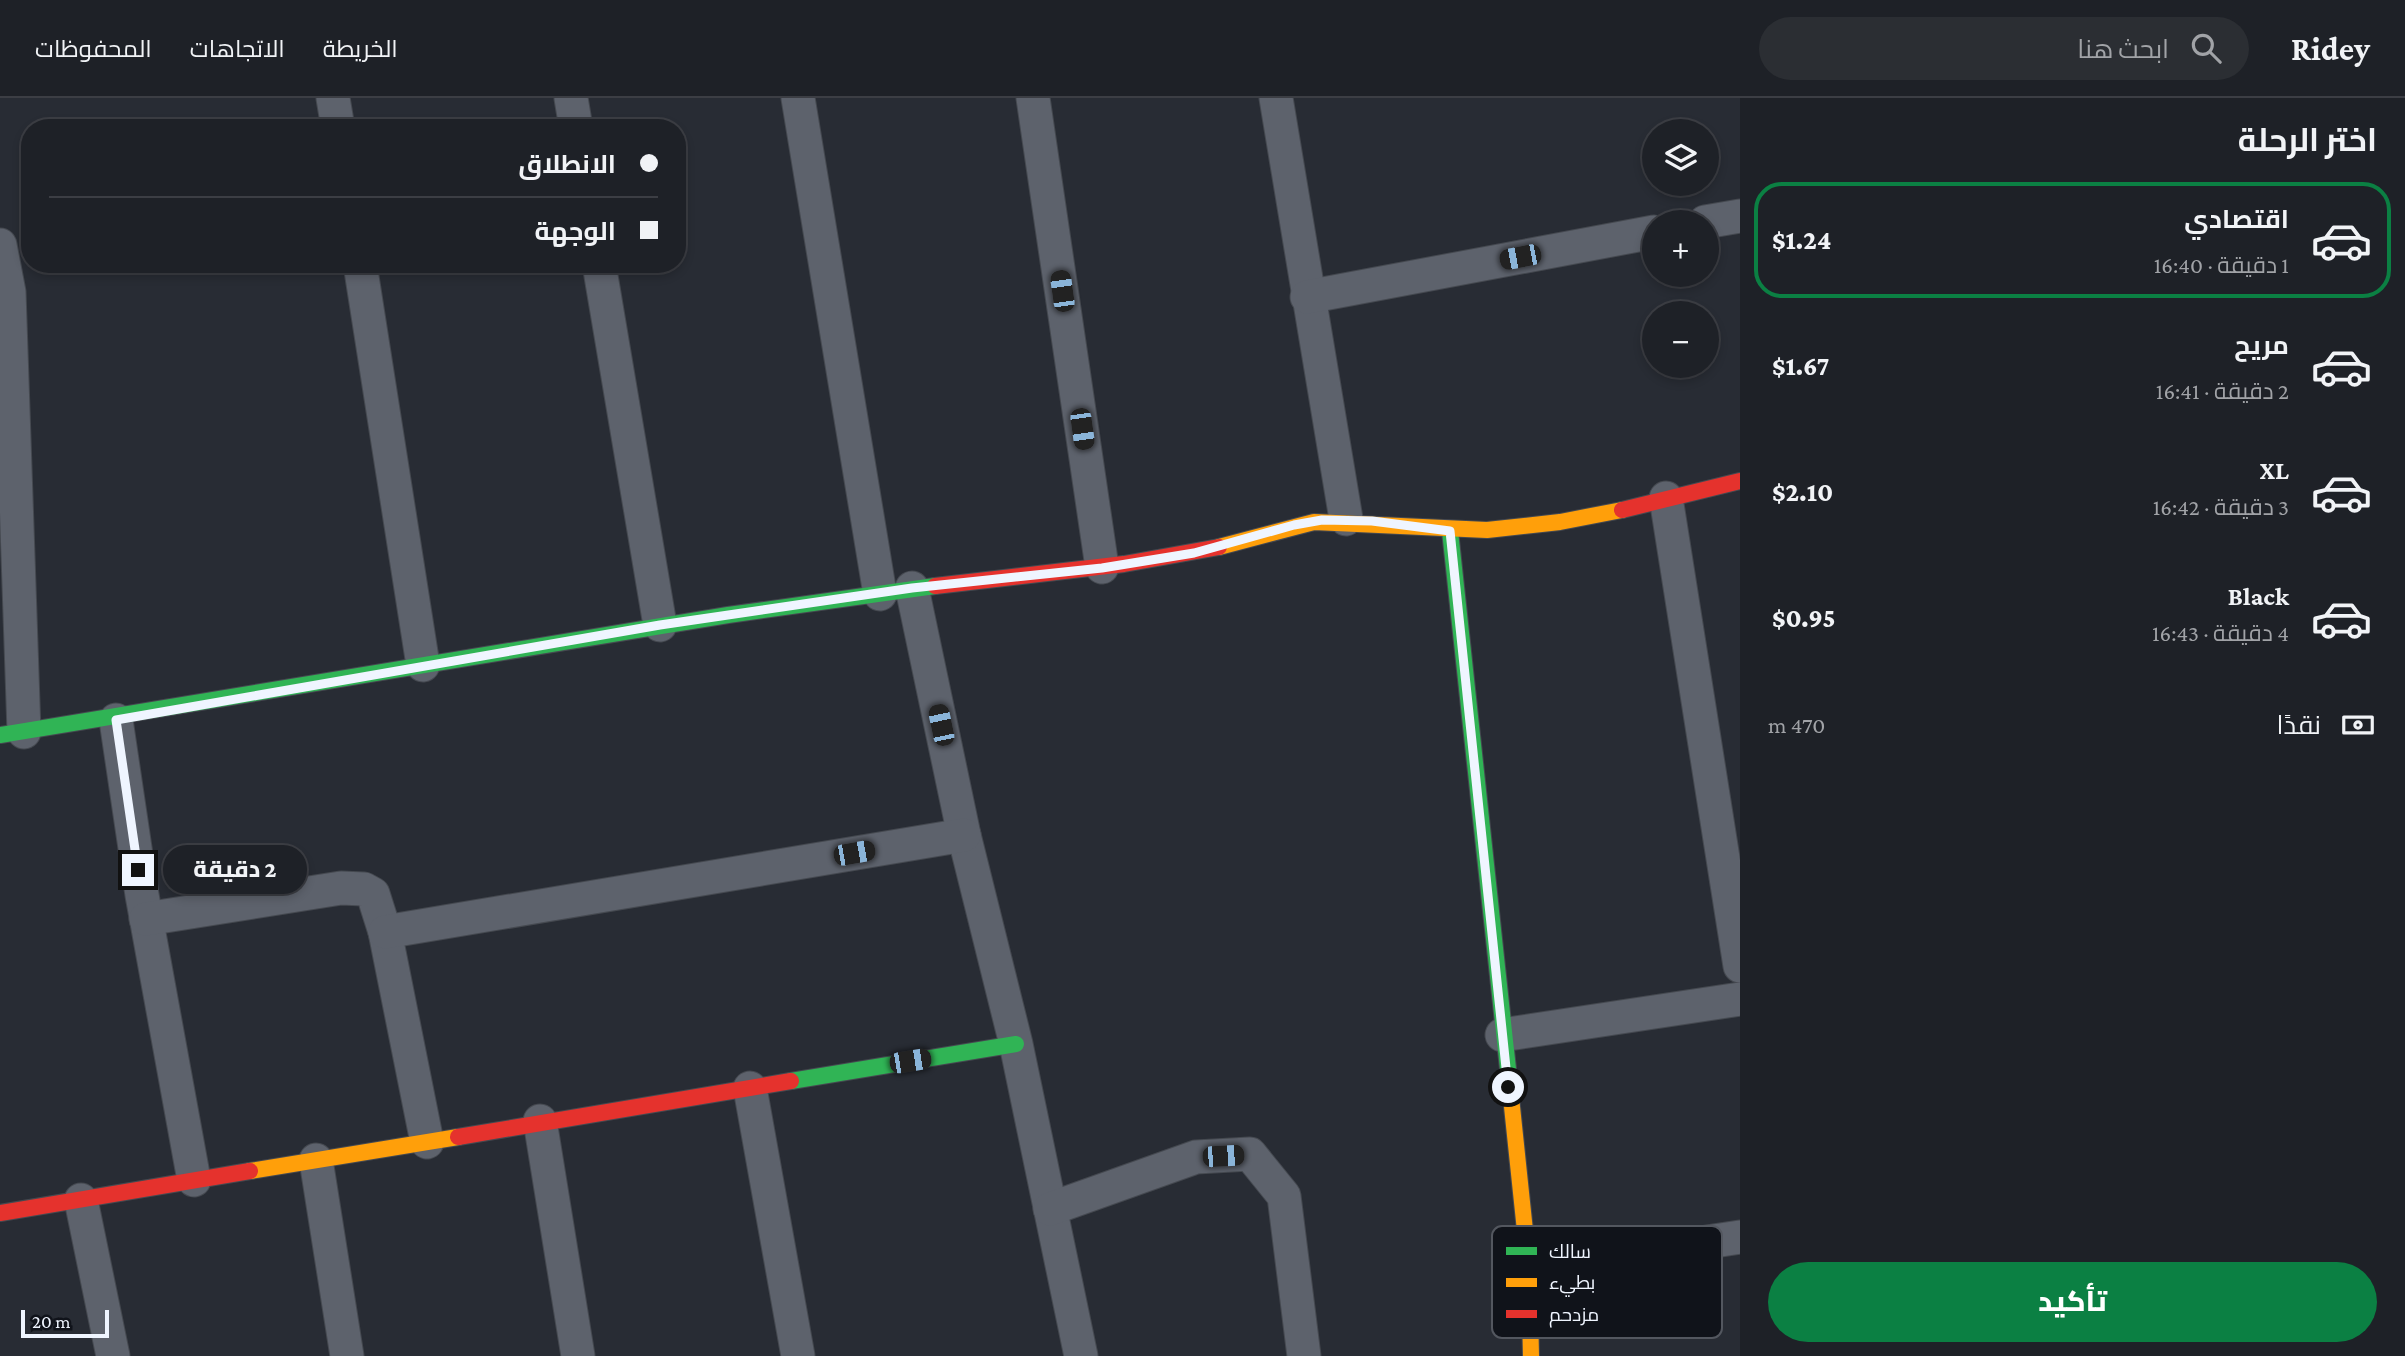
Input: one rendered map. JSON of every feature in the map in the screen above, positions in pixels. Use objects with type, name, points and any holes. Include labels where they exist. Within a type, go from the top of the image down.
[{"type":"street","points":[[333,98],[336,119]]},
{"type":"street","points":[[571,98],[574,119]]},
{"type":"street","points":[[798,98],[896,591],[964,835],[1016,1044],[1081,1356]]},
{"type":"street","points":[[1033,98],[1102,568]]},
{"type":"street","points":[[1276,98],[1346,519]]},
{"type":"street","points":[[1719,220],[1740,216]]},
{"type":"street","points":[[1307,297],[1642,234]]},
{"type":"street","points":[[0,245],[9,292],[12,733],[116,720],[660,625],[896,591],[1102,568],[1194,553],[1294,525],[1346,519],[1450,531],[1520,526],[1740,481]]},
{"type":"street","points":[[361,273],[424,665]]},
{"type":"street","points":[[601,273],[660,625]]},
{"type":"street","points":[[1666,498],[1740,966]]},
{"type":"street","points":[[1450,531],[1524,1226]]},
{"type":"street","points":[[116,720],[146,919],[194,1180]]},
{"type":"street","points":[[385,932],[964,835]]},
{"type":"street","points":[[146,919],[353,887],[373,894],[385,932],[427,1142]]},
{"type":"street","points":[[1502,1035],[1740,999]]},
{"type":"street","points":[[0,1213],[540,1121],[1016,1044]]},
{"type":"street","points":[[750,1088],[799,1356]]},
{"type":"street","points":[[540,1121],[578,1356]]},
{"type":"street","points":[[1050,1209],[1196,1157],[1250,1154],[1284,1196],[1304,1356]]},
{"type":"street","points":[[316,1160],[347,1356]]},
{"type":"street","points":[[81,1200],[113,1356]]},
{"type":"street","points":[[1722,1240],[1740,1237]]},
{"type":"street","points":[[1531,1338],[1531,1356]]},
{"type":"traffic: fast","points":[[1450,531],[1509,1078]]},
{"type":"traffic: fast","points":[[0,735],[728,615],[935,586]]},
{"type":"traffic: fast","points":[[791,1081],[1016,1044]]},
{"type":"traffic: slow","points":[[1219,547],[1314,522],[1487,530],[1560,522],[1622,510]]},
{"type":"traffic: slow","points":[[1509,1078],[1524,1226]]},
{"type":"traffic: slow","points":[[250,1171],[458,1137]]},
{"type":"traffic: slow","points":[[1531,1338],[1531,1356]]},
{"type":"traffic: jam","points":[[1622,510],[1740,481]]},
{"type":"traffic: jam","points":[[935,586],[1124,564],[1219,547]]},
{"type":"traffic: jam","points":[[458,1137],[791,1081]]},
{"type":"traffic: jam","points":[[0,1213],[250,1171]]},
{"type":"route","points":[[138,870],[116,720],[660,625],[912,588],[1102,568],[1194,553],[1294,525],[1322,520],[1372,521],[1450,531],[1508,1087]]}]
